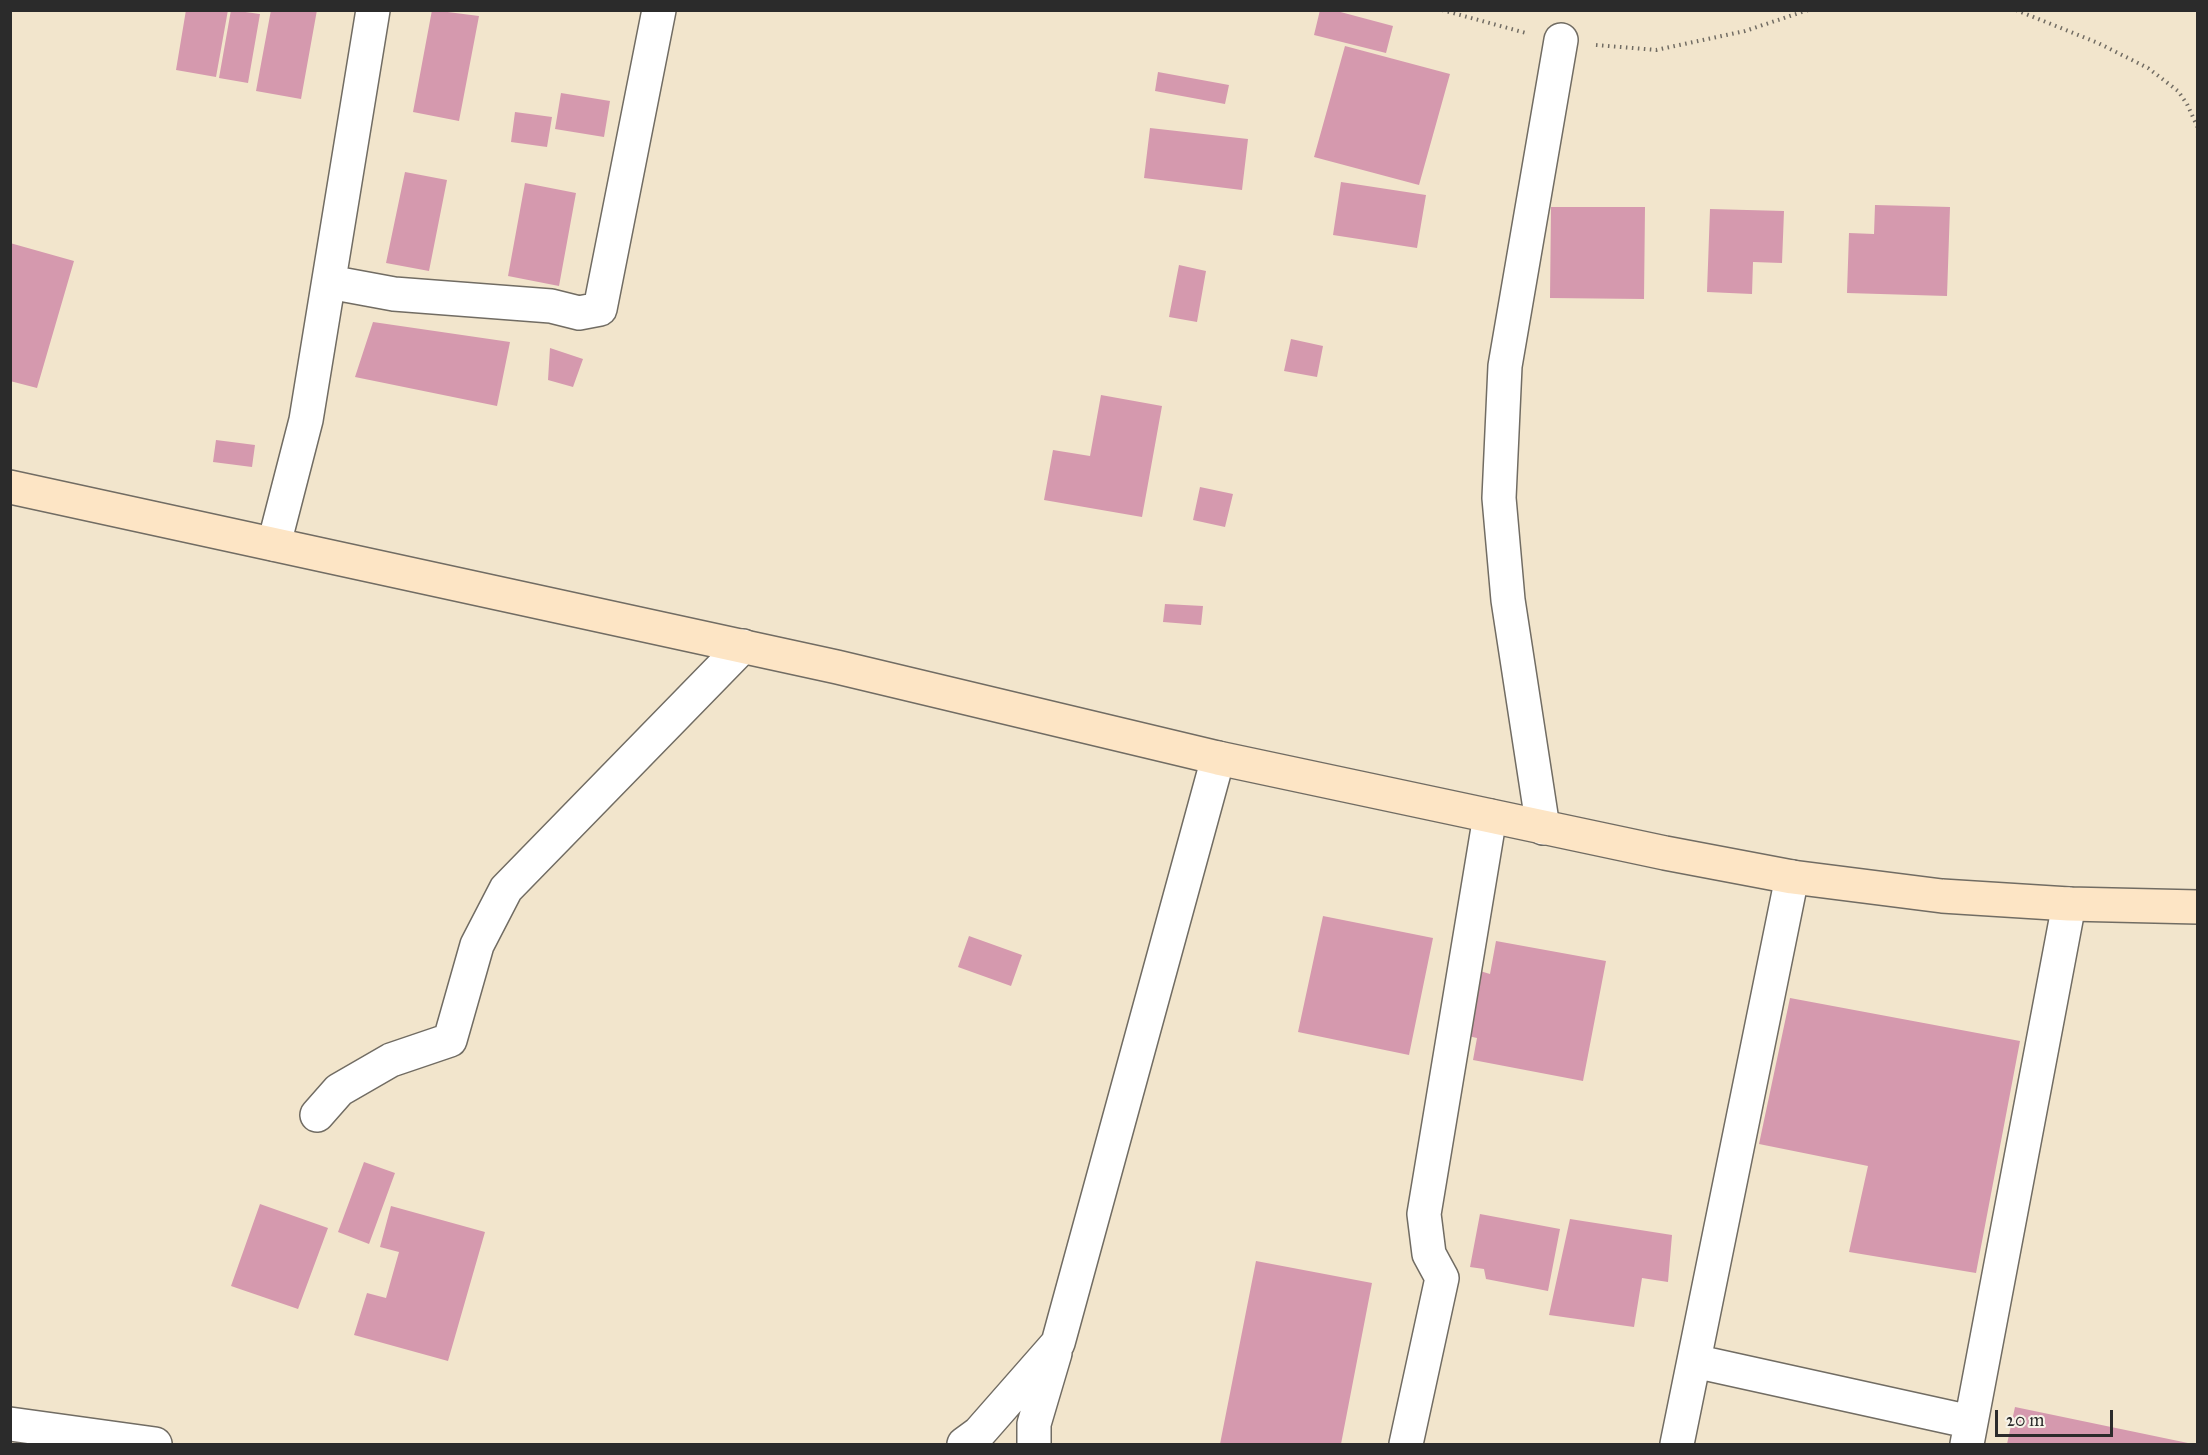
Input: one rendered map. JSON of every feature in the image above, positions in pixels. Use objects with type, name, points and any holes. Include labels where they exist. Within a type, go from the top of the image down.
[{"type":"street","points":[[274,544],[306,420],[373,10]]},
{"type":"street","points":[[329,282],[394,294],[550,306],[579,313],[600,309],[659,10]]},
{"type":"street","points":[[1543,828],[1508,600],[1499,498],[1505,366],[1561,40]]},
{"type":"street","points":[[10,487],[742,646],[1218,758],[1543,828],[1792,877],[1942,896],[2069,904],[2198,907]]},
{"type":"street","points":[[317,1115],[339,1090],[391,1060],[450,1040],[477,945],[506,889],[742,646]]},
{"type":"street","points":[[1034,1444],[1034,1425],[1218,758]]},
{"type":"street","points":[[1406,1444],[1442,1278],[1429,1254],[1424,1214],[1490,816]]},
{"type":"street","points":[[1677,1444],[1792,877]]},
{"type":"street","points":[[1694,1362],[1969,1433],[2069,904]]},
{"type":"street","points":[[964,1444],[979,1433],[1058,1344]]},
{"type":"street","points":[[10,1424],[155,1444]]},
{"type":"path","points":[[1442,10],[1561,40],[1656,50],[1722,37],[1808,10]]},
{"type":"path","points":[[2016,10],[2098,43],[2148,68],[2178,91],[2198,128]]},
{"type":"building","points":[[186,10],[228,10],[216,77],[176,70]]},
{"type":"building","points":[[231,10],[260,14],[248,83],[219,78]]},
{"type":"building","points":[[271,10],[317,10],[301,99],[256,91]]},
{"type":"building","points":[[432,10],[479,16],[459,121],[413,112]]},
{"type":"building","points":[[1320,10],[1333,10],[1393,26],[1386,53],[1314,35]]},
{"type":"building","points":[[1345,46],[1450,74],[1419,185],[1314,157]]},
{"type":"building","points":[[1158,72],[1229,85],[1225,104],[1155,91]]},
{"type":"building","points":[[561,93],[610,101],[604,137],[555,129]]},
{"type":"building","points":[[515,112],[552,117],[547,147],[511,142]]},
{"type":"building","points":[[1150,128],[1248,139],[1242,190],[1144,178]]},
{"type":"building","points":[[405,172],[447,180],[429,271],[386,263]]},
{"type":"building","points":[[1341,182],[1426,195],[1417,248],[1333,235]]},
{"type":"building","points":[[525,183],[576,193],[559,286],[508,276]]},
{"type":"building","points":[[1875,205],[1950,207],[1947,296],[1847,293],[1849,233],[1874,234]]},
{"type":"building","points":[[1551,207],[1645,207],[1644,299],[1550,298]]},
{"type":"building","points":[[1710,209],[1784,211],[1782,263],[1753,262],[1752,294],[1707,292]]},
{"type":"building","points":[[10,243],[74,261],[37,388],[10,381]]},
{"type":"building","points":[[1179,265],[1206,271],[1197,322],[1169,317]]},
{"type":"building","points":[[373,322],[510,342],[497,406],[355,377]]},
{"type":"building","points":[[1291,339],[1323,346],[1317,377],[1284,371]]},
{"type":"building","points":[[550,348],[583,359],[573,387],[548,380]]},
{"type":"building","points":[[1101,395],[1162,406],[1142,517],[1044,500],[1053,450],[1090,456]]},
{"type":"building","points":[[216,440],[255,445],[252,467],[213,462]]},
{"type":"building","points":[[1200,487],[1233,494],[1225,527],[1193,520]]},
{"type":"building","points":[[1165,604],[1203,606],[1201,625],[1163,622]]},
{"type":"building","points":[[1323,916],[1433,938],[1409,1055],[1298,1032]]},
{"type":"building","points":[[969,936],[1022,955],[1011,986],[958,967]]},
{"type":"building","points":[[1496,941],[1606,961],[1583,1081],[1473,1060],[1477,1038],[1468,1036],[1480,971],[1490,974]]},
{"type":"building","points":[[1790,998],[2020,1041],[1976,1273],[1849,1252],[1868,1166],[1759,1144]]},
{"type":"building","points":[[364,1162],[395,1173],[369,1244],[338,1232]]},
{"type":"building","points":[[260,1204],[328,1228],[298,1309],[231,1286]]},
{"type":"building","points":[[391,1206],[485,1232],[448,1361],[354,1335],[367,1293],[386,1298],[399,1252],[380,1247]]},
{"type":"building","points":[[1480,1214],[1560,1229],[1548,1291],[1486,1279],[1484,1269],[1470,1267]]},
{"type":"building","points":[[1570,1219],[1672,1235],[1668,1282],[1642,1278],[1634,1327],[1549,1315]]},
{"type":"building","points":[[1256,1261],[1372,1283],[1341,1444],[1220,1444]]},
{"type":"building","points":[[2015,1407],[2188,1443],[2007,1444]]}]
